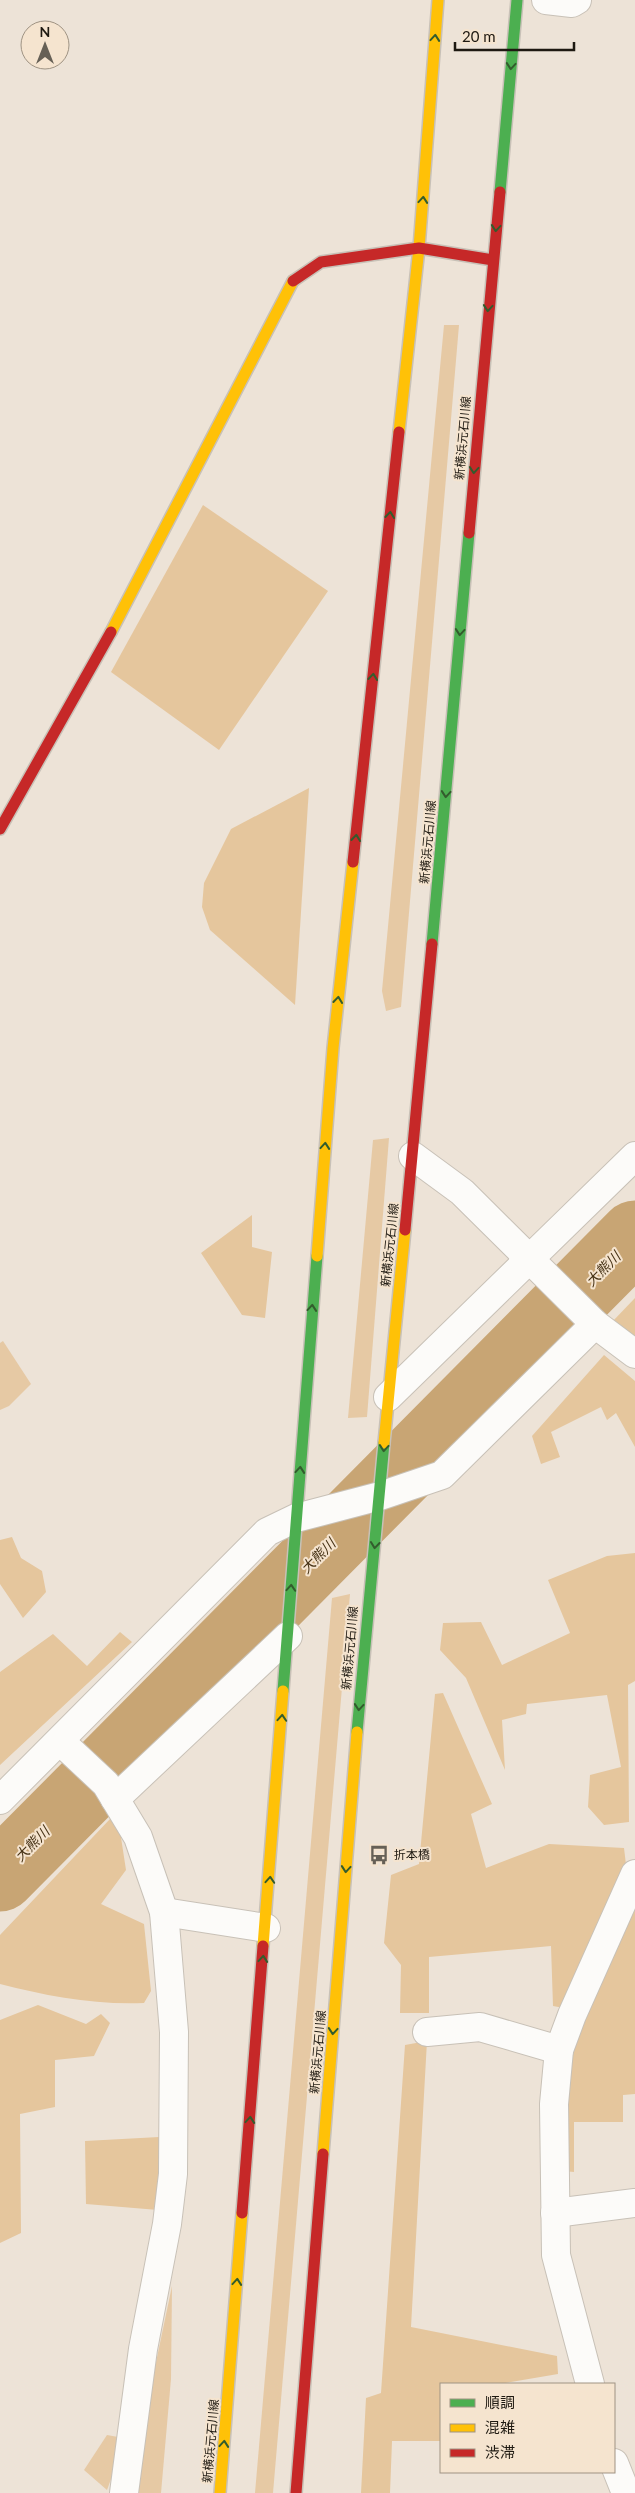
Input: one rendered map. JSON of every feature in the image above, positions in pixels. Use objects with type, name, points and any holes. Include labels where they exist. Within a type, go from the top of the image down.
[{"type":"street","name":"新横浜元石川線","points":[[220,2493],[266,1928],[333,1048],[419,248],[438,0]]},
{"type":"street","name":"新横浜元石川線","points":[[296,2493],[367,1610],[413,1156],[517,0]]},
{"type":"street","points":[[546,0],[572,3],[577,0]]},
{"type":"street","points":[[0,828],[93,666],[291,282],[321,262],[419,248],[493,260]]},
{"type":"street","points":[[413,1156],[462,1192],[595,1324],[635,1354]]},
{"type":"street","points":[[388,1399],[635,1156]]},
{"type":"street","points":[[0,1800],[66,1745],[267,1532],[296,1518],[380,1496],[442,1475],[595,1324]]},
{"type":"street","points":[[111,1792],[288,1636]]},
{"type":"street","points":[[66,1745],[111,1792],[138,1837],[164,1912],[174,2032],[173,2174],[167,2224],[143,2349],[124,2493]]},
{"type":"street","points":[[590,2383],[556,2255],[554,2104],[559,2050],[572,2015],[635,1874]]},
{"type":"street","points":[[164,1912],[266,1928]]},
{"type":"street","points":[[427,2032],[480,2027],[559,2050]]},
{"type":"street","points":[[556,2213],[635,2203]]},
{"type":"street","points":[[615,2466],[626,2493]]},
{"type":"shaded area","points":[[444,325],[459,325],[401,1007],[386,1011],[382,991]]},
{"type":"shaded area","points":[[203,505],[328,591],[219,750],[111,672]]},
{"type":"shaded area","points":[[309,788],[295,1005],[210,930],[202,907],[204,883],[231,829]]},
{"type":"shaded area","points":[[389,1138],[367,1417],[348,1418],[373,1140]]},
{"type":"shaded area","points":[[252,1215],[252,1247],[272,1252],[265,1318],[242,1315],[201,1253]]},
{"type":"shaded area","points":[[635,1298],[635,1336],[612,1322]]},
{"type":"shaded area","points":[[3,1341],[31,1384],[9,1406],[0,1410],[0,1343]]},
{"type":"shaded area","points":[[604,1355],[635,1381],[635,1447],[616,1413],[607,1420],[601,1407],[551,1432],[560,1457],[541,1464],[532,1436]]},
{"type":"shaded area","points":[[12,1537],[21,1558],[42,1571],[46,1592],[23,1618],[0,1584],[0,1540]]},
{"type":"shaded area","points":[[635,1553],[635,1681],[628,1685],[629,1822],[604,1825],[588,1807],[590,1775],[621,1767],[607,1695],[527,1704],[526,1714],[502,1720],[505,1770],[466,1678],[440,1650],[443,1623],[481,1622],[502,1665],[570,1633],[548,1580],[607,1556]]},
{"type":"shaded area","points":[[350,1594],[273,2493],[255,2493],[332,1598]]},
{"type":"shaded area","points":[[120,1632],[132,1642],[0,1765],[0,1672],[53,1634],[87,1666]]},
{"type":"shaded area","points":[[443,1693],[492,1804],[471,1814],[486,1868],[549,1844],[624,1848],[627,1873],[564,2008],[553,2006],[551,1946],[429,1957],[429,2013],[400,2013],[401,1965],[384,1943],[391,1875],[419,1864],[435,1694]]},
{"type":"shaded area","points":[[110,1819],[120,1831],[126,1870],[101,1904],[144,1924],[151,1991],[144,2003],[107,2003],[71,1999],[0,1984],[0,1935]]},
{"type":"shaded area","points":[[635,1897],[635,2094],[623,2095],[623,2122],[574,2122],[574,2172],[563,2171],[566,2053]]},
{"type":"shaded area","points":[[38,2005],[86,2024],[101,2014],[110,2023],[94,2056],[55,2060],[55,2107],[20,2114],[21,2233],[0,2243],[0,2020]]},
{"type":"shaded area","points":[[427,2041],[411,2327],[557,2356],[558,2374],[505,2383],[440,2383],[440,2441],[392,2441],[390,2493],[361,2493],[366,2398],[381,2393],[405,2045]]},
{"type":"shaded area","points":[[159,2137],[165,2174],[158,2210],[86,2204],[85,2141]]},
{"type":"shaded area","points":[[172,2286],[171,2379],[161,2493],[137,2493],[151,2386]]},
{"type":"shaded area","points":[[107,2435],[118,2437],[114,2471],[107,2490],[84,2470]]},
{"type":"waterway","name":"大熊川","points":[[0,1876],[635,1236]]},
{"type":"traffic: fast","points":[[500,192],[517,0]]},
{"type":"traffic: fast","points":[[432,944],[469,533]]},
{"type":"traffic: fast","points":[[283,1691],[317,1256]]},
{"type":"traffic: fast","points":[[357,1732],[384,1443]]},
{"type":"traffic: slow","points":[[399,432],[419,248],[438,0]]},
{"type":"traffic: slow","points":[[111,632],[293,281]]},
{"type":"traffic: slow","points":[[317,1256],[333,1048],[353,862]]},
{"type":"traffic: slow","points":[[384,1443],[405,1230]]},
{"type":"traffic: slow","points":[[263,1946],[283,1691]]},
{"type":"traffic: slow","points":[[323,2154],[357,1732]]},
{"type":"traffic: slow","points":[[220,2493],[242,2213]]},
{"type":"traffic: jam","points":[[469,533],[500,192]]},
{"type":"traffic: jam","points":[[293,281],[321,262],[419,248],[493,260]]},
{"type":"traffic: jam","points":[[353,862],[399,432]]},
{"type":"traffic: jam","points":[[0,829],[111,632]]},
{"type":"traffic: jam","points":[[405,1230],[432,944]]},
{"type":"traffic: jam","points":[[242,2213],[263,1946]]},
{"type":"traffic: jam","points":[[296,2493],[323,2154]]},
{"type":"place","name":"折本橋","points":[[379,1855]]}]
